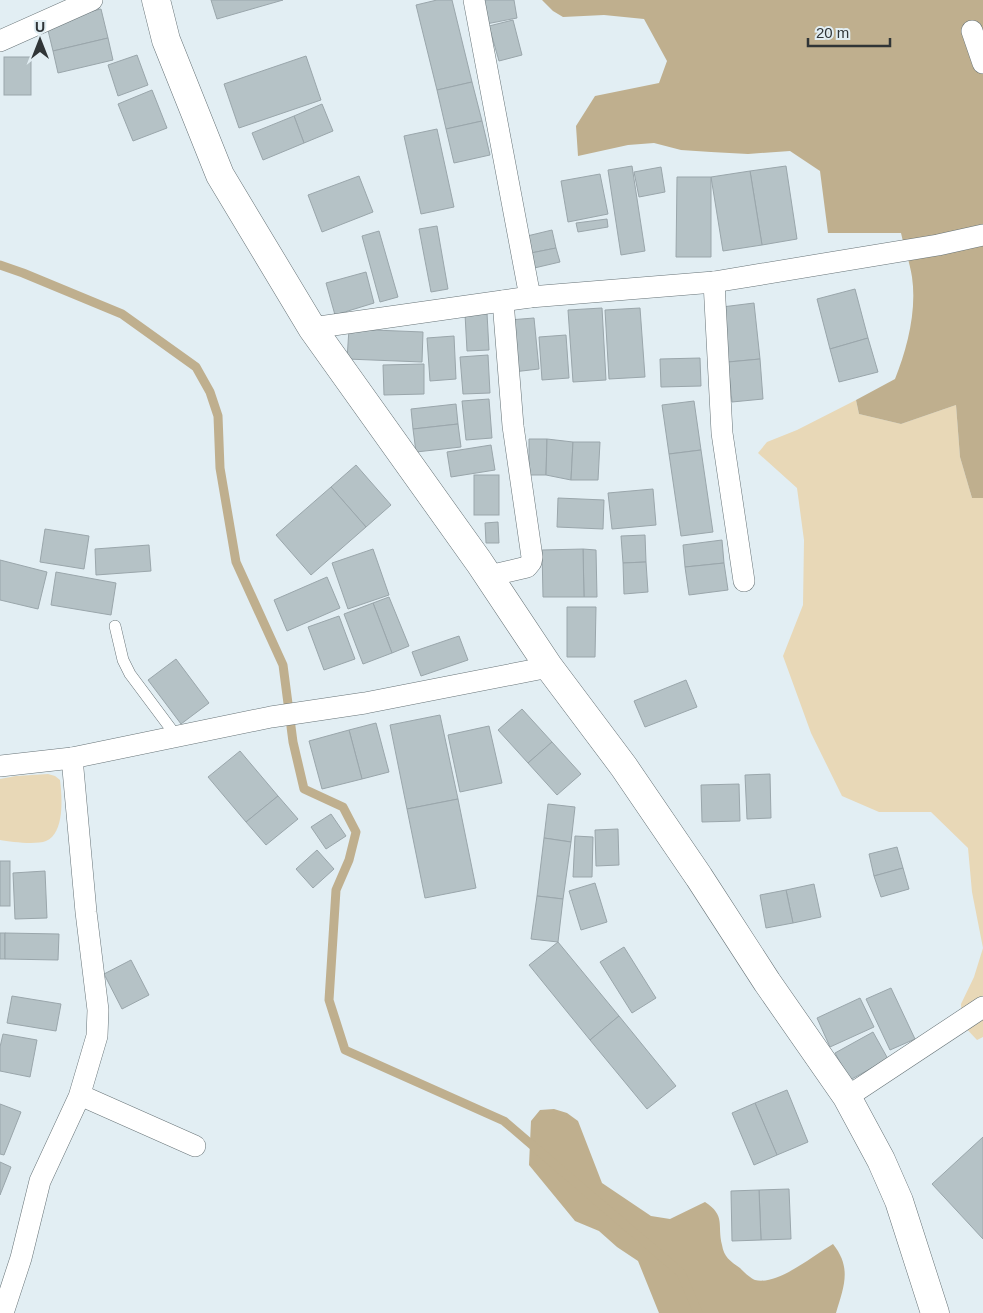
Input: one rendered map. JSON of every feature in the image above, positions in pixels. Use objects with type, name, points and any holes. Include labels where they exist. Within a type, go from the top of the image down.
[{"type":"street","points":[[0,41],[92,0]]},
{"type":"street","points":[[156,0],[166,40],[220,175],[312,328],[489,576],[548,667],[624,768],[767,982],[847,1097],[881,1160],[899,1202],[935,1313]]},
{"type":"street","points":[[474,0],[530,297]]},
{"type":"street","points":[[972,31],[983,63]]},
{"type":"street","points":[[312,328],[530,297],[714,282],[938,245],[983,235]]},
{"type":"street","points":[[714,282],[722,433],[744,581]]},
{"type":"street","points":[[489,576],[527,567],[532,557],[513,426],[503,301]]},
{"type":"street","points":[[0,766],[72,758],[271,717],[314,712],[548,667]]},
{"type":"street","points":[[3,1313],[21,1258],[40,1181],[80,1095],[97,1036],[98,1010],[88,930],[72,758]]},
{"type":"street","points":[[847,1097],[983,1007]]},
{"type":"street","points":[[80,1095],[195,1146]]},
{"type":"lane","points":[[115,626],[123,660],[130,674],[177,736]]},
{"type":"shaded area","points":[[542,0],[983,0],[983,498],[972,498],[960,457],[956,405],[901,424],[859,414],[856,400],[895,379],[907,343],[912,316],[913,290],[911,272],[901,233],[828,233],[820,171],[790,151],[748,154],[711,152],[681,150],[654,143],[628,145],[578,156],[576,126],[595,96],[659,83],[667,61],[644,19],[604,15],[563,17],[553,11]]},
{"type":"shaded area","points":[[856,400],[859,414],[901,424],[956,405],[960,457],[972,498],[983,498],[983,948],[972,892],[968,848],[931,812],[879,812],[842,796],[811,733],[783,656],[803,605],[804,540],[797,488],[758,453],[767,442],[797,430]]},
{"type":"shaded area","points":[[48,774],[60,780],[61,795],[61,814],[52,837],[46,841],[36,843],[0,840],[0,779]]},
{"type":"shaded area","points":[[983,948],[983,1037],[977,1040],[962,1024],[961,1004],[974,977]]},
{"type":"shaded area","points":[[554,1109],[567,1113],[578,1121],[602,1183],[651,1216],[670,1219],[705,1202],[712,1207],[720,1221],[722,1245],[726,1256],[755,1280],[764,1281],[784,1274],[833,1244],[843,1261],[845,1277],[836,1313],[659,1313],[638,1261],[617,1247],[599,1231],[575,1221],[529,1165],[531,1121],[540,1110]]},
{"type":"building","points":[[211,0],[283,0],[217,19]]},
{"type":"building","points":[[437,0],[452,0],[472,82],[437,90],[416,5]]},
{"type":"building","points":[[476,0],[514,0],[517,18],[481,25]]},
{"type":"building","points":[[101,9],[108,38],[53,51],[46,22]]},
{"type":"building","points":[[513,20],[522,55],[499,61],[489,26]]},
{"type":"building","points":[[108,38],[113,60],[58,73],[53,51]]},
{"type":"building","points":[[137,55],[148,85],[118,96],[108,65]]},
{"type":"building","points":[[306,56],[321,100],[239,128],[224,84]]},
{"type":"building","points":[[4,57],[31,57],[31,95],[4,95]]},
{"type":"building","points":[[472,82],[482,121],[446,129],[437,90]]},
{"type":"building","points":[[152,90],[167,128],[133,141],[118,104]]},
{"type":"building","points":[[322,104],[333,131],[304,143],[294,116]]},
{"type":"building","points":[[294,116],[304,143],[263,160],[252,133]]},
{"type":"building","points":[[482,121],[490,155],[454,163],[446,129]]},
{"type":"building","points":[[437,129],[454,207],[421,214],[404,136]]},
{"type":"building","points":[[632,166],[645,251],[621,255],[608,170]]},
{"type":"building","points":[[786,166],[797,239],[762,245],[750,171]]},
{"type":"building","points":[[661,167],[665,192],[639,197],[634,172]]},
{"type":"building","points":[[750,171],[762,245],[723,251],[711,177]]},
{"type":"building","points":[[600,174],[608,214],[568,222],[561,181]]},
{"type":"building","points":[[359,176],[373,212],[322,232],[308,195]]},
{"type":"building","points":[[677,177],[711,177],[711,257],[676,257]]},
{"type":"building","points":[[607,219],[608,227],[578,232],[576,223]]},
{"type":"building","points":[[437,226],[448,289],[431,292],[419,229]]},
{"type":"building","points":[[552,230],[556,248],[526,254],[523,237]]},
{"type":"building","points":[[379,231],[398,297],[380,302],[362,236]]},
{"type":"building","points":[[556,248],[560,262],[530,269],[526,254]]},
{"type":"building","points":[[366,272],[374,303],[335,315],[326,283]]},
{"type":"building","points":[[855,289],[868,338],[830,349],[817,299]]},
{"type":"building","points":[[754,303],[760,359],[728,362],[722,307]]},
{"type":"building","points":[[602,308],[606,380],[573,382],[568,310]]},
{"type":"building","points":[[640,308],[645,377],[609,379],[605,310]]},
{"type":"building","points":[[487,313],[489,350],[467,351],[465,314]]},
{"type":"building","points":[[534,318],[539,369],[513,372],[509,320]]},
{"type":"building","points":[[349,329],[423,332],[422,362],[347,359]]},
{"type":"building","points":[[566,335],[569,378],[542,380],[539,337]]},
{"type":"building","points":[[454,336],[456,379],[430,381],[427,338]]},
{"type":"building","points":[[868,338],[878,372],[839,382],[830,349]]},
{"type":"building","points":[[488,355],[490,393],[463,394],[460,357]]},
{"type":"building","points":[[700,358],[701,386],[661,387],[660,359]]},
{"type":"building","points":[[760,359],[763,399],[732,402],[728,362]]},
{"type":"building","points":[[424,364],[424,394],[384,395],[383,365]]},
{"type":"building","points":[[489,399],[492,438],[466,440],[462,401]]},
{"type":"building","points":[[694,401],[701,450],[669,454],[662,405]]},
{"type":"building","points":[[456,404],[458,424],[413,429],[411,409]]},
{"type":"building","points":[[458,424],[461,447],[416,452],[413,429]]},
{"type":"building","points":[[529,439],[547,439],[546,475],[529,475]]},
{"type":"building","points":[[547,439],[573,442],[571,480],[546,475]]},
{"type":"building","points":[[573,442],[600,442],[598,480],[571,480]]},
{"type":"building","points":[[491,445],[495,470],[451,477],[447,452]]},
{"type":"building","points":[[701,450],[713,532],[681,536],[669,454]]},
{"type":"building","points":[[356,465],[391,505],[366,527],[331,487]]},
{"type":"building","points":[[474,475],[499,475],[499,515],[474,515]]},
{"type":"building","points":[[331,487],[366,527],[311,575],[276,535]]},
{"type":"building","points":[[653,489],[656,525],[612,529],[608,493]]},
{"type":"building","points":[[558,498],[604,500],[603,529],[557,527]]},
{"type":"building","points":[[498,522],[499,543],[486,543],[485,523]]},
{"type":"building","points":[[45,529],[89,536],[84,569],[40,562]]},
{"type":"building","points":[[645,535],[646,562],[623,563],[621,536]]},
{"type":"building","points":[[722,540],[724,563],[685,567],[683,545]]},
{"type":"building","points":[[149,545],[151,571],[96,575],[95,549]]},
{"type":"building","points":[[373,549],[389,595],[348,609],[332,563]]},
{"type":"building","points":[[583,549],[596,550],[597,597],[584,597]]},
{"type":"building","points":[[583,549],[584,597],[543,597],[542,550]]},
{"type":"building","points":[[0,560],[47,572],[38,609],[0,600]]},
{"type":"building","points":[[646,562],[648,592],[624,594],[623,563]]},
{"type":"building","points":[[724,563],[728,590],[689,595],[685,567]]},
{"type":"building","points":[[56,572],[116,583],[111,615],[51,605]]},
{"type":"building","points":[[327,577],[340,608],[287,631],[274,600]]},
{"type":"building","points":[[389,597],[409,646],[392,653],[373,603]]},
{"type":"building","points":[[373,603],[392,653],[363,664],[344,614]]},
{"type":"building","points":[[567,607],[596,607],[595,657],[567,657]]},
{"type":"building","points":[[339,616],[355,659],[324,670],[308,627]]},
{"type":"building","points":[[459,636],[468,660],[421,676],[412,652]]},
{"type":"building","points":[[176,659],[209,703],[181,724],[148,680]]},
{"type":"building","points":[[686,680],[697,707],[645,727],[634,701]]},
{"type":"building","points":[[522,709],[552,742],[528,763],[498,730]]},
{"type":"building","points":[[440,715],[458,799],[407,809],[390,725]]},
{"type":"building","points":[[376,723],[389,772],[362,779],[349,730]]},
{"type":"building","points":[[489,726],[502,783],[460,792],[448,735]]},
{"type":"building","points":[[349,730],[362,779],[322,789],[309,741]]},
{"type":"building","points":[[552,742],[581,774],[557,795],[528,763]]},
{"type":"building","points":[[240,751],[278,796],[246,822],[208,777]]},
{"type":"building","points":[[770,774],[771,818],[747,819],[745,775]]},
{"type":"building","points":[[739,784],[740,821],[702,822],[701,785]]},
{"type":"building","points":[[278,796],[298,819],[266,845],[246,822]]},
{"type":"building","points":[[458,799],[476,888],[425,898],[407,809]]},
{"type":"building","points":[[548,804],[575,807],[571,842],[544,838]]},
{"type":"building","points":[[331,814],[346,836],[326,849],[311,827]]},
{"type":"building","points":[[618,829],[619,865],[596,866],[595,830]]},
{"type":"building","points":[[575,836],[593,837],[592,877],[573,877]]},
{"type":"building","points":[[544,838],[571,842],[563,899],[537,896]]},
{"type":"building","points":[[897,847],[903,868],[874,876],[869,854]]},
{"type":"building","points":[[317,850],[334,869],[313,888],[296,869]]},
{"type":"building","points":[[0,861],[10,861],[10,906],[0,906]]},
{"type":"building","points":[[903,868],[909,889],[881,897],[874,876]]},
{"type":"building","points":[[45,871],[47,918],[15,919],[13,873]]},
{"type":"building","points":[[595,883],[607,922],[581,930],[569,891]]},
{"type":"building","points":[[814,884],[821,917],[793,923],[786,890]]},
{"type":"building","points":[[786,890],[793,923],[766,928],[760,895]]},
{"type":"building","points":[[537,896],[563,899],[558,942],[531,939]]},
{"type":"building","points":[[0,933],[5,933],[5,959],[0,959]]},
{"type":"building","points":[[5,933],[59,934],[58,960],[5,959]]},
{"type":"building","points":[[558,942],[619,1016],[590,1040],[529,965]]},
{"type":"building","points":[[624,947],[656,998],[632,1013],[600,962]]},
{"type":"building","points":[[131,960],[149,995],[122,1009],[104,974]]},
{"type":"building","points":[[891,988],[915,1039],[890,1050],[866,999]]},
{"type":"building","points":[[12,996],[61,1004],[56,1031],[7,1023]]},
{"type":"building","points":[[860,998],[874,1027],[830,1047],[817,1018]]},
{"type":"building","points":[[619,1016],[676,1086],[647,1109],[590,1040]]},
{"type":"building","points":[[873,1032],[888,1059],[850,1080],[835,1053]]},
{"type":"building","points":[[3,1034],[37,1040],[30,1077],[0,1071],[0,1047]]},
{"type":"building","points":[[787,1090],[808,1142],[777,1155],[755,1103]]},
{"type":"building","points":[[755,1103],[777,1155],[754,1165],[732,1113]]},
{"type":"building","points":[[0,1104],[21,1112],[4,1155],[0,1154]]},
{"type":"building","points":[[983,1137],[983,1239],[932,1184]]},
{"type":"building","points":[[0,1162],[11,1167],[0,1195]]},
{"type":"building","points":[[789,1189],[791,1239],[761,1240],[759,1190]]},
{"type":"building","points":[[759,1190],[761,1240],[732,1241],[731,1191]]},
{"type":"waterway","points":[[0,265],[122,314],[196,367],[210,392],[218,416],[220,468],[236,562],[283,665],[293,742],[304,789],[343,807],[356,832],[349,860],[336,890],[329,1000],[345,1050],[504,1121],[681,1273],[698,1313]]}]
